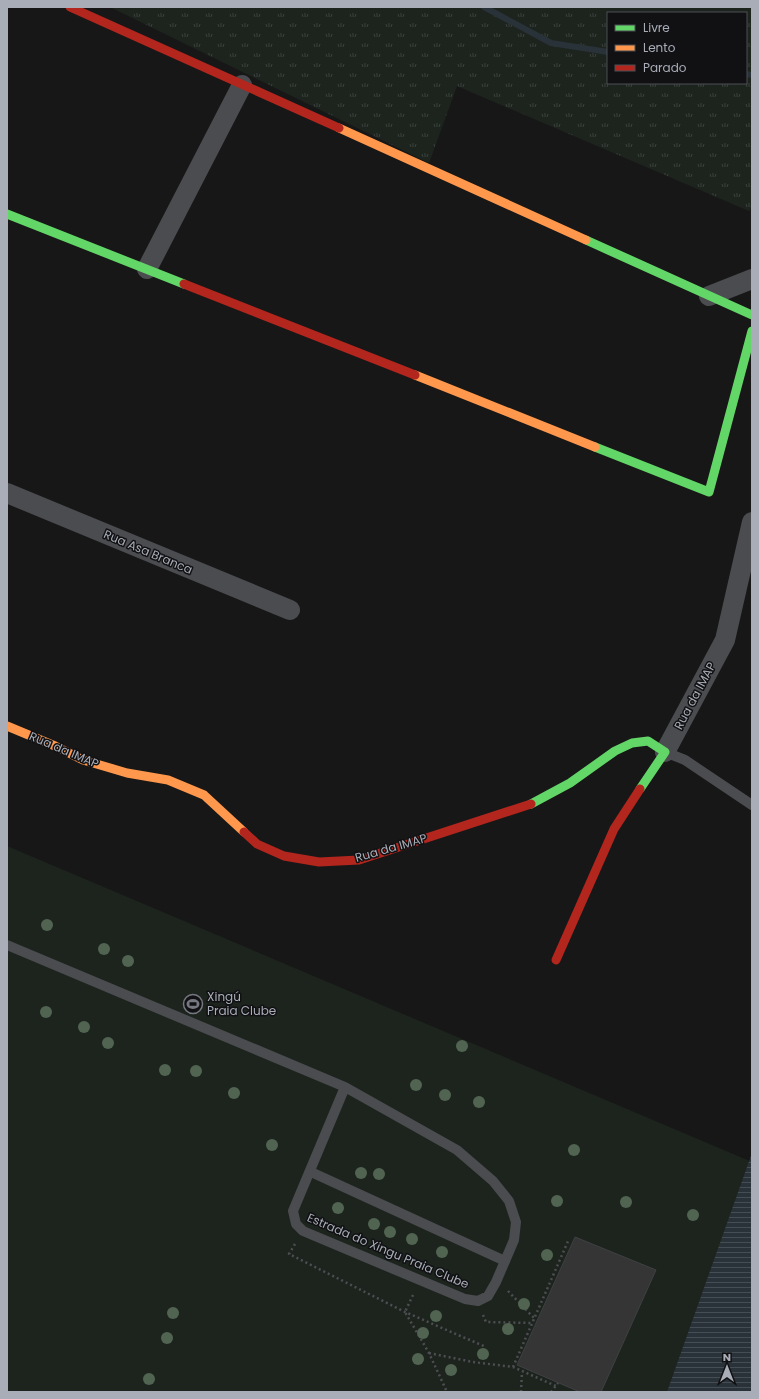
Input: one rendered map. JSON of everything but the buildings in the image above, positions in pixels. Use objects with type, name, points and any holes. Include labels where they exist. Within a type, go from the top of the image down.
[{"type":"street","points":[[70,7],[752,315]]},
{"type":"street","points":[[147,269],[242,85]]},
{"type":"street","points":[[7,214],[709,492],[752,331]]},
{"type":"street","points":[[709,296],[752,279]]},
{"type":"street","name":"Rua Asa Branca","points":[[7,493],[290,610]]},
{"type":"street","name":"Rua da IMAP","points":[[556,960],[614,829],[665,752],[725,640],[752,522]]},
{"type":"street","name":"Rua da IMAP","points":[[7,726],[55,746],[83,760],[127,773],[168,780],[204,795],[257,844],[284,856],[320,862],[359,860],[532,804],[570,783],[615,751],[632,743],[648,741],[665,752]]},
{"type":"lane","name":"Rua da IMAP","points":[[665,752],[685,760],[752,805]]},
{"type":"lane","name":"Estrada do Xingu Praia Clube","points":[[7,945],[345,1087],[457,1150],[493,1181],[509,1201],[516,1222],[514,1240],[496,1282],[488,1296],[478,1301],[465,1299],[303,1231],[296,1224],[294,1211],[345,1087]]},
{"type":"lane","points":[[311,1172],[505,1261]]},
{"type":"path","points":[[303,1231],[289,1254],[405,1312],[486,1347]]},
{"type":"path","points":[[513,1367],[569,1239]]},
{"type":"path","points":[[405,1312],[420,1280]]},
{"type":"path","points":[[496,1282],[510,1292],[534,1318]]},
{"type":"path","points":[[478,1301],[486,1322],[532,1323]]},
{"type":"path","points":[[405,1312],[428,1352],[447,1392]]},
{"type":"path","points":[[428,1352],[472,1362],[513,1367],[556,1386]]},
{"type":"path","points":[[521,1392],[522,1372]]},
{"type":"path","points":[[551,1392],[558,1383]]},
{"type":"green space","points":[[110,7],[752,7],[752,207],[749,211],[457,86],[429,163]]},
{"type":"green space","name":"Xingú Praia Clube","points":[[7,846],[752,1162],[752,1392],[7,1392]]},
{"type":"shaded area","points":[[752,1153],[752,1392],[667,1392]]},
{"type":"waterway","points":[[484,7],[551,43],[607,52]]},
{"type":"waterway","points":[[747,74],[752,75]]},
{"type":"traffic: fast","points":[[7,214],[184,284]]},
{"type":"traffic: fast","points":[[586,240],[752,315]]},
{"type":"traffic: fast","points":[[595,447],[709,492],[752,331]]},
{"type":"traffic: fast","points":[[531,804],[570,783],[615,751],[632,743],[648,741],[665,752],[640,789]]},
{"type":"traffic: slow","points":[[339,128],[586,240]]},
{"type":"traffic: slow","points":[[415,375],[595,447]]},
{"type":"traffic: slow","points":[[7,726],[55,746],[83,760],[127,773],[168,780],[204,795],[244,832]]},
{"type":"traffic: jam","points":[[70,7],[339,128]]},
{"type":"traffic: jam","points":[[184,284],[415,375]]},
{"type":"traffic: jam","points":[[556,960],[614,829],[640,789]]},
{"type":"traffic: jam","points":[[244,832],[257,844],[284,856],[319,862],[359,860],[531,804]]},
{"type":"place","name":"Xingú Praia Clube","points":[[193,1004]]}]
